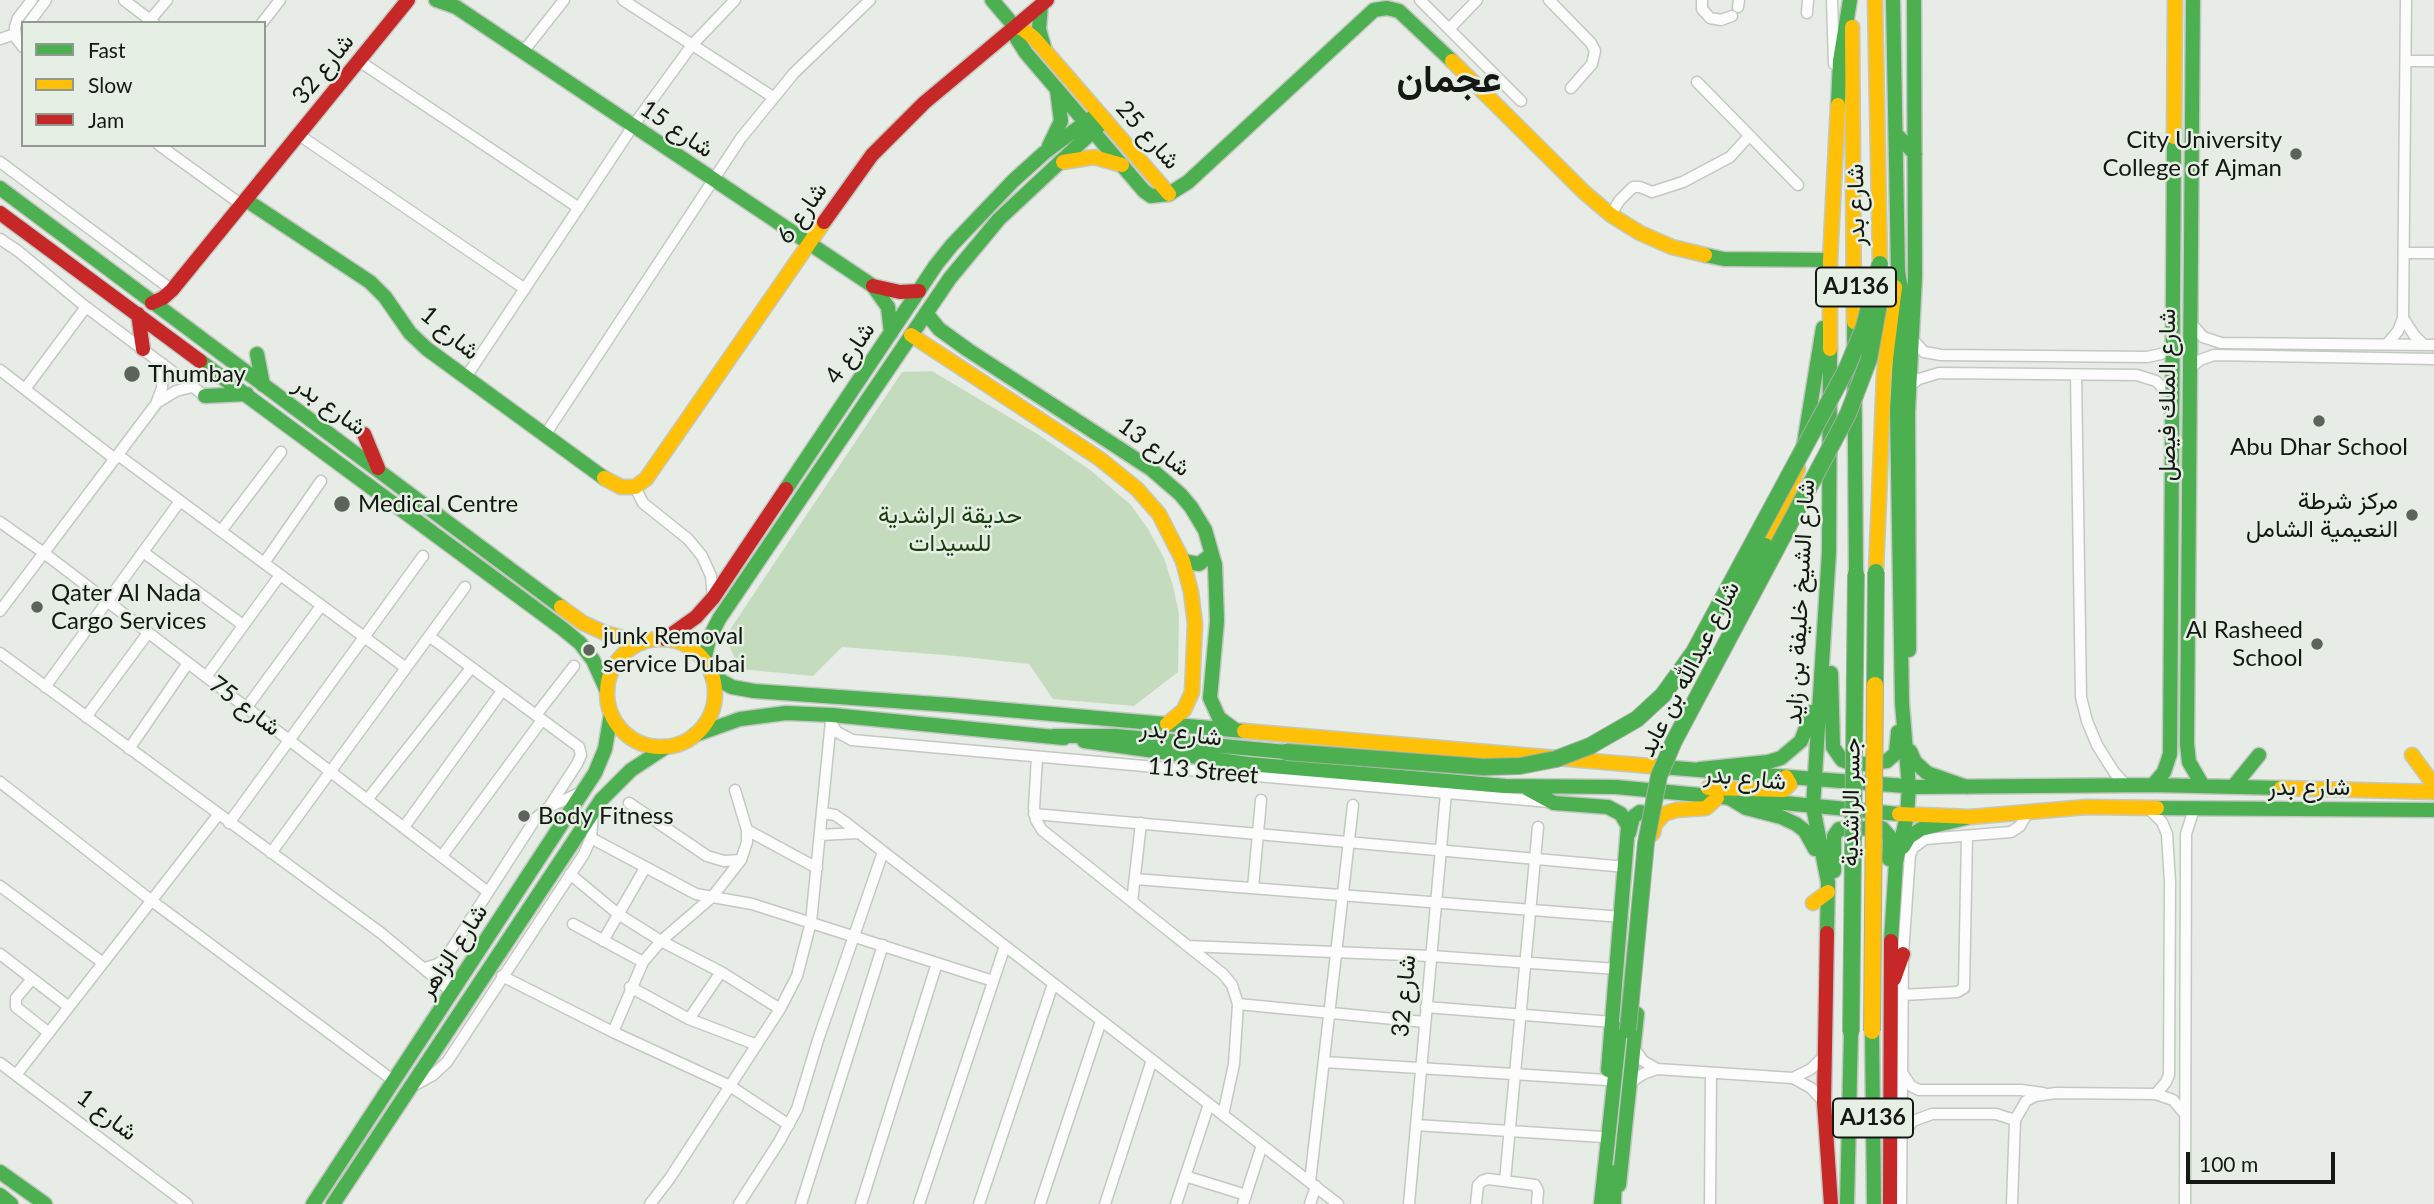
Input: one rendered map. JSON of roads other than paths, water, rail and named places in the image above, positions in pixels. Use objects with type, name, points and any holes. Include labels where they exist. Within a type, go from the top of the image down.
[{"type":"main road","name":"شارع 15","points":[[436,0],[454,4],[873,286],[900,292],[919,291]]},
{"type":"main road","name":"شارع 25","points":[[992,0],[1015,27],[1028,33],[1046,51],[1124,166],[1147,194],[1156,197],[1170,194]]},
{"type":"main road","name":"شارع الشيخ خليفة بن زايد","points":[[1831,1204],[1824,1102],[1828,884],[1813,807],[1829,552],[1830,260],[1841,51],[1851,0]]},
{"type":"main road","name":"شارع الشيخ خليفة بن زايد","points":[[1851,0],[1856,268],[1856,574]]},
{"type":"main road","name":"شارع بدر","points":[[695,735],[724,723],[786,713],[831,719],[1054,736],[1115,736],[1483,767],[1520,765],[1573,753],[1607,738],[1637,719],[1663,695],[1690,659],[1847,368],[1864,327],[1880,264],[1875,0]]},
{"type":"main road","name":"AJ136","points":[[1893,0],[1898,271]]},
{"type":"main road","points":[[1914,0],[1915,277],[1908,387],[1910,724],[1916,748],[1936,777]]},
{"type":"main road","name":"شارع الملك فيصل","points":[[2154,785],[2164,772],[2170,754],[2175,0]]},
{"type":"main road","name":"شارع الملك فيصل","points":[[2193,0],[2189,762],[2203,786]]},
{"type":"main road","name":"شارع 6","points":[[635,487],[646,479],[857,174],[889,137],[924,103],[1044,2]]},
{"type":"main road","points":[[1044,2],[1039,29],[1046,51]]},
{"type":"main road","name":"شارع 32","points":[[152,303],[172,290],[409,3]]},
{"type":"main road","points":[[1170,194],[1200,172],[1362,19],[1374,10],[1387,8],[1399,10],[1409,18],[1585,193],[1611,215],[1656,241],[1706,257],[1742,261],[1830,260]]},
{"type":"main road","name":"شارع 25","points":[[1015,27],[1017,39],[1026,53],[1057,88],[1170,194]]},
{"type":"main road","points":[[985,51],[1006,49],[1026,53]]},
{"type":"main road","points":[[1057,88],[1061,121],[1049,160],[1104,158],[1124,166]]},
{"type":"main road","name":"شارع 4","points":[[665,639],[687,625],[713,598],[936,265],[968,226],[1095,121]]},
{"type":"main road","points":[[1896,134],[1914,154]]},
{"type":"main road","name":"شارع 4","points":[[704,661],[709,639],[719,619],[950,278],[1049,160]]},
{"type":"main road","name":"شارع بدر","points":[[0,188],[583,622],[605,634],[641,643]]},
{"type":"main road","name":"شارع 1","points":[[244,202],[362,275],[385,297],[402,324],[418,342],[545,435],[613,484],[635,487]]},
{"type":"main road","name":"شارع بدر","points":[[0,213],[571,635],[593,660],[607,691]]},
{"type":"main road","name":"شارع عبدالله بن عابد","points":[[1600,1204],[1607,1080],[1620,1027],[1646,843],[1659,776],[1674,741],[1854,401],[1876,329],[1880,264]]},
{"type":"main road","name":"جسر الراشدية","points":[[1874,1204],[1872,1031],[1876,572],[1884,374],[1898,271]]},
{"type":"main road","points":[[1891,919],[1896,862],[1908,816],[1909,787],[1902,703],[1897,411],[1903,302],[1898,271]]},
{"type":"main road","name":"شارع 15","points":[[873,286],[888,307],[891,333]]},
{"type":"main road","points":[[170,316],[172,290]]},
{"type":"main road","name":"شارع عبدالله بن عابد","points":[[1600,1204],[1642,822],[1653,772],[1665,740],[1789,494],[1802,453],[1816,362],[1829,309]]},
{"type":"main road","name":"شارع 13","points":[[926,313],[944,333],[1139,461],[1180,494],[1199,519],[1212,554],[1217,621],[1210,698],[1219,718],[1236,730]]},
{"type":"main road","points":[[138,314],[143,349]]},
{"type":"main road","name":"شارع 13","points":[[911,335],[1100,459],[1128,480],[1159,514],[1183,561],[1195,624],[1195,670],[1187,704],[1180,715],[1167,724]]},
{"type":"main road","points":[[257,354],[263,385]]},
{"type":"main road","points":[[198,391],[247,394]]},
{"type":"main road","points":[[364,434],[378,470]]},
{"type":"main road","points":[[1159,514],[1168,498],[1180,494]]},
{"type":"main road","points":[[1183,561],[1199,564],[1212,554]]},
{"type":"main road","name":"جسر الراشدية","points":[[1847,1204],[1856,574]]},
{"type":"main road","points":[[665,639],[691,648],[704,661],[712,676],[715,693],[705,724],[695,735],[682,743],[666,747],[643,744],[623,732],[611,714],[607,691],[614,666],[621,656],[641,643],[665,639]]},
{"type":"main road","points":[[1824,640],[1831,663],[1833,747],[1842,760],[1867,765],[1882,764],[1892,758],[1898,745],[1899,712],[1902,703]]},
{"type":"main road","name":"شارع بدر","points":[[712,676],[732,687],[754,691],[1909,787],[2154,785],[2434,792]]},
{"type":"main road","points":[[1700,769],[1768,762],[1787,755],[1805,735],[1822,676]]},
{"type":"main road","points":[[2171,682],[2179,688],[2189,683]]},
{"type":"main road","name":"شارع الزاهر","points":[[313,1204],[595,773],[605,749],[611,714]]},
{"type":"main road","name":"شارع بدر","points":[[1054,736],[1235,763],[1524,787],[1616,787],[1908,816],[1970,817],[2087,807],[2434,810]]},
{"type":"main road","points":[[1906,740],[1915,762],[1936,777],[1967,787]]},
{"type":"main road","name":"شارع الزاهر","points":[[333,1204],[593,811],[625,775],[666,747]]},
{"type":"main road","points":[[2233,787],[2259,755]]},
{"type":"main road","points":[[2412,755],[2434,785]]},
{"type":"main road","points":[[1676,794],[1704,788],[1784,790],[1790,783],[1786,776]]},
{"type":"main road","points":[[1524,787],[1561,803],[1615,810],[1625,819],[1629,833]]},
{"type":"main road","points":[[1561,803],[1582,801],[1616,787]]},
{"type":"main road","points":[[1653,830],[1664,814],[1676,810],[1706,808],[1724,798],[1796,824],[1812,840],[1828,884]]},
{"type":"main road","points":[[1629,833],[1633,817],[1640,812],[1651,817],[1653,830]]},
{"type":"main road","points":[[1891,919],[1897,897],[1902,850],[1909,837],[1927,827],[1970,817]]},
{"type":"main road","points":[[1812,903],[1828,884],[1834,871],[1836,831],[1844,828],[1882,828],[1887,832],[1890,843],[1886,898],[1891,919],[1897,991]]},
{"type":"main road","name":"شارع عبدالله بن عابد","points":[[1616,1204],[1631,1082],[1653,830]]},
{"type":"main road","name":"شارع عبدالله بن عابد","points":[[1616,1204],[1620,1027],[1617,969],[1629,833]]},
{"type":"main road","points":[[502,918],[508,921],[510,927],[503,946]]},
{"type":"main road","points":[[1890,1204],[1891,1037],[1903,954]]},
{"type":"main road","points":[[1891,1037],[1902,1055]]},
{"type":"main road","points":[[368,1121],[363,1138],[366,1144],[372,1146]]},
{"type":"main road","points":[[0,1172],[45,1204]]},
{"type":"main road","points":[[0,1195],[11,1204]]},
{"type":"street","points":[[21,44],[15,34],[18,19],[33,0]]},
{"type":"street","points":[[30,21],[46,0]]},
{"type":"street","points":[[124,0],[152,21],[167,0]]},
{"type":"street","points":[[264,21],[280,0]]},
{"type":"street","points":[[523,52],[564,0]]},
{"type":"street","points":[[623,0],[773,97]]},
{"type":"street","points":[[466,377],[633,126],[692,45],[735,0]]},
{"type":"street","points":[[545,435],[712,180],[773,97],[817,49],[870,0]]},
{"type":"street","points":[[1420,0],[1521,101]]},
{"type":"street","points":[[1449,29],[1477,0]]},
{"type":"street","points":[[1549,0],[1591,43],[1595,51],[1592,64],[1571,88]]},
{"type":"street","points":[[1689,0],[1701,2],[1703,13],[1710,18],[1721,20],[1736,7]]},
{"type":"street","points":[[1807,13],[1808,0]]},
{"type":"street","points":[[1832,0],[1838,97]]},
{"type":"street","points":[[2387,344],[2398,331],[2403,318],[2406,0]]},
{"type":"street","points":[[0,39],[15,34]]},
{"type":"street","points":[[359,61],[579,208]]},
{"type":"street","points":[[2407,61],[2434,61]]},
{"type":"street","points":[[1697,82],[1798,186]]},
{"type":"street","points":[[299,135],[525,289]]},
{"type":"street","points":[[1611,215],[1619,201],[1633,187],[1652,192],[1683,183],[1730,157],[1749,136]]},
{"type":"street","points":[[162,147],[244,202]]},
{"type":"street","points":[[0,162],[172,290]]},
{"type":"street","points":[[0,239],[198,391]]},
{"type":"street","points":[[2404,253],[2434,253]]},
{"type":"street","points":[[25,390],[86,307]]},
{"type":"street","points":[[2403,318],[2414,335],[2429,345]]},
{"type":"street","points":[[2191,323],[2203,337],[2221,343],[2429,345]]},
{"type":"street","points":[[1912,339],[1919,348],[1929,354],[1957,355],[2133,357],[2154,356],[2173,347]]},
{"type":"street","points":[[2328,342],[2328,356]]},
{"type":"street","points":[[1956,374],[1950,366],[1951,359],[1957,355]]},
{"type":"street","points":[[2190,368],[2200,360],[2214,355],[2434,359]]},
{"type":"street","points":[[2132,375],[2137,369],[2133,357]]},
{"type":"street","points":[[0,611],[156,404],[162,388],[163,364]]},
{"type":"street","points":[[1908,387],[1925,376],[1956,374],[2132,375],[2155,381],[2172,397]]},
{"type":"street","points":[[2076,375],[2079,684],[2087,721],[2102,755],[2127,786]]},
{"type":"street","points":[[2,377],[25,390],[180,501],[406,668]]},
{"type":"street","points":[[156,404],[176,391],[198,391]]},
{"type":"street","points":[[221,531],[281,452]]},
{"type":"street","points":[[264,563],[321,481]]},
{"type":"street","points":[[635,487],[643,503],[688,539],[702,556],[711,576],[713,598]]},
{"type":"street","points":[[46,687],[180,501]]},
{"type":"street","name":"شارع 75","points":[[0,522],[488,892]]},
{"type":"street","points":[[144,552],[243,625]]},
{"type":"street","points":[[229,822],[423,556]]},
{"type":"street","points":[[206,677],[280,575]]},
{"type":"street","points":[[271,853],[465,587]]},
{"type":"street","points":[[247,707],[321,606]]},
{"type":"street","points":[[86,717],[148,633]]},
{"type":"street","points":[[426,969],[447,957],[530,825],[549,807],[578,764],[581,755],[579,747],[429,636]]},
{"type":"street","points":[[0,653],[426,969],[456,988]]},
{"type":"street","points":[[129,749],[188,663]]},
{"type":"street","points":[[442,856],[574,666]]},
{"type":"street","points":[[367,800],[471,668]]},
{"type":"street","points":[[404,827],[502,691]]},
{"type":"street","points":[[831,719],[841,736],[852,740]]},
{"type":"street","points":[[650,1204],[757,1045],[797,976],[811,922],[831,719]]},
{"type":"street","points":[[827,763],[839,746],[852,740]]},
{"type":"street","name":"113 Street","points":[[852,740],[1561,803]]},
{"type":"street","points":[[1038,757],[1034,814],[1038,825],[1228,979],[1235,991],[1238,1004],[1233,1077],[1223,1115]]},
{"type":"street","points":[[0,782],[152,901],[394,1082]]},
{"type":"street","points":[[613,1032],[630,987],[643,962],[661,941],[712,897],[741,860],[747,842],[747,830],[735,790]]},
{"type":"street","points":[[549,807],[584,791]]},
{"type":"street","name":"شارع 32","points":[[1409,1204],[1446,793]]},
{"type":"street","points":[[1253,888],[1261,800]]},
{"type":"street","points":[[629,803],[708,856],[724,861],[741,860]]},
{"type":"street","points":[[1310,1204],[1353,804]]},
{"type":"street","points":[[2149,809],[2165,828],[2170,881],[2169,1056],[2166,1082],[2156,1094]]},
{"type":"street","points":[[2185,1204],[2186,834],[2194,809]]},
{"type":"street","points":[[411,1087],[433,1075],[447,1062],[591,838],[593,811]]},
{"type":"street","points":[[1903,954],[1909,862],[1913,848],[1925,839],[2011,832],[2020,826],[2028,812]]},
{"type":"street","points":[[823,813],[840,818],[1338,1204]]},
{"type":"street","points":[[1034,814],[1626,867]]},
{"type":"street","points":[[16,1075],[218,815]]},
{"type":"street","points":[[1132,902],[1141,823]]},
{"type":"street","points":[[1505,1181],[1538,827]]},
{"type":"street","points":[[747,830],[817,868]]},
{"type":"street","points":[[820,835],[858,833]]},
{"type":"street","points":[[1901,1204],[1902,1055],[1897,991],[1957,992],[1964,988],[1967,836]]},
{"type":"street","points":[[591,838],[688,891],[739,901],[811,922],[993,981]]},
{"type":"street","points":[[739,1204],[789,1125],[802,1095],[813,1053],[883,852]]},
{"type":"street","points":[[603,941],[645,868]]},
{"type":"street","points":[[570,874],[618,914],[661,941],[721,971],[780,1009]]},
{"type":"street","points":[[2170,881],[2177,877],[2186,881]]},
{"type":"street","points":[[1135,879],[1622,917]]},
{"type":"street","points":[[0,887],[103,963]]},
{"type":"street","points":[[573,924],[643,962]]},
{"type":"street","points":[[801,1204],[883,945]]},
{"type":"street","points":[[919,1204],[1005,946]]},
{"type":"street","points":[[1188,946],[1431,956],[1617,969]]},
{"type":"street","points":[[0,954],[69,1007]]},
{"type":"street","points":[[861,1204],[937,963]]},
{"type":"street","points":[[689,1019],[721,971]]},
{"type":"street","points":[[502,976],[613,1032],[730,1086],[789,1125]]},
{"type":"street","points":[[32,979],[16,998],[16,1007],[49,1033]]},
{"type":"street","points":[[979,1204],[1053,984]]},
{"type":"street","points":[[630,987],[689,1019],[757,1045]]},
{"type":"street","points":[[1238,1004],[1425,1022]]},
{"type":"street","points":[[1426,1007],[1620,1027]]},
{"type":"street","points":[[1040,1204],[1101,1021]]},
{"type":"street","points":[[1634,1048],[1643,1061],[1657,1069]]},
{"type":"street","points":[[1793,1078],[1811,1069],[1825,1055]]},
{"type":"street","points":[[2169,1056],[2177,1059],[2186,1057]]},
{"type":"street","points":[[1105,1204],[1152,1060]]},
{"type":"street","points":[[1324,1062],[1607,1080]]},
{"type":"street","name":"شارع 1","points":[[0,1063],[187,1204]]},
{"type":"street","points":[[1631,1082],[1657,1069],[1793,1078],[1811,1087],[1824,1102]]},
{"type":"street","points":[[1902,1072],[1911,1086],[1927,1091],[2021,1090],[2046,1093],[2156,1094],[2173,1100],[2185,1114]]},
{"type":"street","points":[[1710,1073],[1710,1204]]},
{"type":"street","points":[[2012,1204],[2015,1120],[2026,1101],[2046,1093]]},
{"type":"street","points":[[1176,1204],[1209,1104]]},
{"type":"street","points":[[1902,1137],[1913,1121],[1932,1114],[1996,1114],[2015,1120]]},
{"type":"street","points":[[1416,1125],[1602,1137]]},
{"type":"street","points":[[1185,1176],[1244,1199],[1262,1146]]},
{"type":"street","points":[[1823,1204],[1826,1152]]},
{"type":"street","points":[[1476,1204],[1478,1185],[1482,1181],[1535,1185],[1538,1191],[1537,1204]]},
{"type":"place","name":"City University College of Ajman","points":[[2296,154]]},
{"type":"place","name":"Thumbay","points":[[132,374]]},
{"type":"place","name":"Abu Dhar School","points":[[2319,421]]},
{"type":"place","name":"Medical Centre","points":[[342,504]]},
{"type":"place","name":"مركز شرطة النعيمية الشامل","points":[[2412,515]]},
{"type":"place","name":"Qater Al Nada Cargo Services","points":[[37,607]]},
{"type":"place","name":"Al Rasheed School","points":[[2317,644]]},
{"type":"place","name":"junk Removal service Dubai","points":[[589,650]]},
{"type":"place","name":"Body Fitness","points":[[524,816]]},
{"type":"district","name":"عجمان","points":[[1449,80]]},
{"type":"park label","name":"حديقة الراشدية للسيدات","points":[[950,529]]}]
